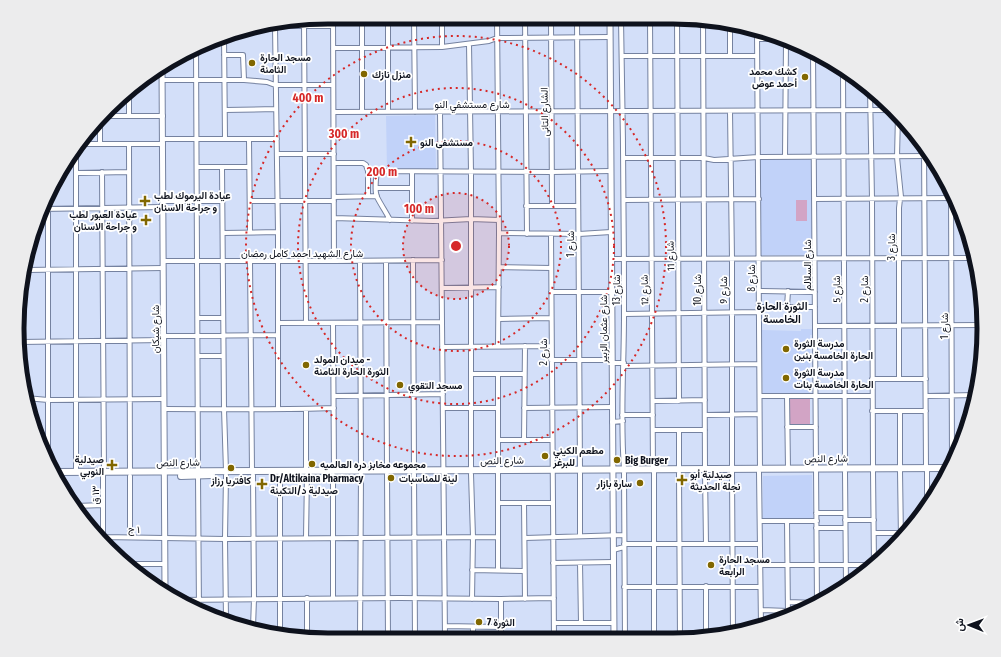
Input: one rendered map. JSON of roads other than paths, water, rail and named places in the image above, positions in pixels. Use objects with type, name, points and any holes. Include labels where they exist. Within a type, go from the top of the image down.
[{"type":"main road","name":"شارع النص","points":[[62,476],[198,473],[759,471],[943,468]]},
{"type":"main road","name":"شارع النص","points":[[759,471],[788,469],[816,470]]},
{"type":"main road","name":"شارع النص","points":[[927,469],[942,470]]},
{"type":"main road","name":"شارع النص","points":[[60,472],[104,474]]},
{"type":"main road","name":"شارع النص","points":[[252,473],[280,475],[307,473]]},
{"type":"street","points":[[362,24],[362,112]]},
{"type":"street","points":[[388,24],[388,112]]},
{"type":"street","points":[[414,24],[415,112]]},
{"type":"street","points":[[442,24],[442,47]]},
{"type":"street","points":[[496,24],[499,220],[498,346]]},
{"type":"street","points":[[525,24],[527,234]]},
{"type":"street","name":"الشارع التانى","points":[[552,24],[552,205]]},
{"type":"street","name":"شارع 1","points":[[578,24],[580,536]]},
{"type":"street","name":"شارع عثمان الزبير","points":[[610,24],[612,292],[611,362],[614,633]]},
{"type":"street","name":"شارع 13","points":[[622,24],[624,200],[624,364],[622,415],[624,471],[624,633]]},
{"type":"street","name":"شارع 12","points":[[650,24],[654,633]]},
{"type":"street","name":"شارع 11","points":[[677,24],[679,400]]},
{"type":"street","points":[[299,26],[332,26],[334,112],[334,262]]},
{"type":"street","points":[[304,26],[306,322]]},
{"type":"street","name":"شارع 10","points":[[704,26],[704,365],[706,544]]},
{"type":"street","points":[[275,29],[275,85],[278,154],[278,409]]},
{"type":"street","points":[[730,30],[730,56]]},
{"type":"street","points":[[333,48],[442,47],[469,44],[497,38],[578,36],[610,37]]},
{"type":"street","name":"شارع 8","points":[[757,36],[761,620]]},
{"type":"street","points":[[757,39],[767,39]]},
{"type":"street","points":[[224,43],[225,139]]},
{"type":"street","points":[[469,44],[472,348],[472,599]]},
{"type":"street","points":[[785,157],[786,46]]},
{"type":"street","points":[[196,54],[200,604]]},
{"type":"street","points":[[224,55],[243,55],[244,80]]},
{"type":"street","points":[[622,56],[758,56]]},
{"type":"street","name":"شارع السلالم","points":[[813,58],[817,596]]},
{"type":"street","name":"شارع شيكان","points":[[162,73],[165,586]]},
{"type":"street","name":"شارع 5","points":[[843,76],[846,579]]},
{"type":"street","points":[[162,80],[244,80],[267,82],[275,85],[333,85]]},
{"type":"street","name":"شارع 2","points":[[870,98],[874,556]]},
{"type":"street","points":[[129,99],[129,116]]},
{"type":"street","points":[[225,110],[276,109]]},
{"type":"street","name":"شارع مستشفي النو","points":[[334,112],[885,110]]},
{"type":"street","name":"شارع 9","points":[[730,111],[733,627]]},
{"type":"street","points":[[440,112],[442,172],[442,394],[445,633]]},
{"type":"street","points":[[110,116],[163,116]]},
{"type":"street","name":"شارع 3","points":[[898,124],[897,157],[901,197],[899,257],[899,379]]},
{"type":"street","points":[[100,128],[100,144]]},
{"type":"street","points":[[86,144],[129,144],[197,139],[277,140]]},
{"type":"street","points":[[249,140],[250,232]]},
{"type":"street","points":[[129,144],[130,537]]},
{"type":"street","points":[[278,154],[334,154]]},
{"type":"street","points":[[623,158],[704,158],[714,160],[758,157],[924,156]]},
{"type":"street","points":[[924,156],[927,496]]},
{"type":"street","points":[[76,158],[76,472]]},
{"type":"street","points":[[334,162],[363,163],[366,165],[368,170],[368,196]]},
{"type":"street","points":[[197,167],[249,167]]},
{"type":"street","points":[[222,167],[226,473],[226,615]]},
{"type":"street","points":[[368,170],[412,172],[611,171]]},
{"type":"street","points":[[376,171],[377,196],[390,220]]},
{"type":"street","points":[[76,172],[129,172]]},
{"type":"street","name":"١٣ ق","points":[[102,172],[104,399],[103,532]]},
{"type":"street","points":[[412,172],[412,221]]},
{"type":"street","points":[[376,188],[412,188]]},
{"type":"street","points":[[250,201],[334,199],[377,196]]},
{"type":"street","points":[[814,199],[843,200],[948,198]]},
{"type":"street","points":[[624,200],[759,200]]},
{"type":"street","points":[[48,209],[129,208],[163,204],[222,201]]},
{"type":"street","points":[[526,206],[578,206]]},
{"type":"street","name":"شارع 1","points":[[952,450],[953,209]]},
{"type":"street","points":[[48,210],[48,447]]},
{"type":"street","points":[[334,218],[412,221],[471,219],[499,220]]},
{"type":"street","points":[[223,233],[278,232]]},
{"type":"street","points":[[499,233],[579,234],[611,232]]},
{"type":"street","name":"شارع 2","points":[[551,234],[551,408],[554,633]]},
{"type":"street","points":[[611,259],[969,258]]},
{"type":"street","points":[[386,260],[388,395],[388,633]]},
{"type":"street","points":[[413,260],[415,633]]},
{"type":"street","name":"شارع الشهيد احمد كامل رمضان","points":[[163,261],[334,262],[442,260]]},
{"type":"street","points":[[360,261],[360,633]]},
{"type":"street","points":[[250,262],[253,624]]},
{"type":"street","points":[[499,267],[551,268]]},
{"type":"street","points":[[30,270],[163,268]]},
{"type":"street","points":[[442,288],[499,287]]},
{"type":"street","points":[[759,291],[815,292]]},
{"type":"street","points":[[787,307],[788,291]]},
{"type":"street","points":[[551,292],[612,292]]},
{"type":"street","points":[[624,314],[731,312],[787,307],[815,307]]},
{"type":"street","points":[[198,318],[223,318]]},
{"type":"street","points":[[499,319],[551,318]]},
{"type":"street","points":[[278,323],[442,322]]},
{"type":"street","points":[[333,323],[333,598]]},
{"type":"street","points":[[815,326],[977,325]]},
{"type":"street","points":[[25,342],[129,341],[198,335],[278,335]]},
{"type":"street","points":[[442,347],[472,348],[498,346],[551,346]]},
{"type":"street","points":[[524,440],[525,346]]},
{"type":"street","points":[[198,356],[224,356]]},
{"type":"street","points":[[551,360],[579,360],[652,365],[759,364]]},
{"type":"street","points":[[472,374],[524,374]]},
{"type":"street","points":[[498,374],[498,570]]},
{"type":"street","points":[[872,379],[926,379]]},
{"type":"street","points":[[334,396],[442,394]]},
{"type":"street","points":[[926,396],[970,395]]},
{"type":"street","points":[[760,396],[872,396]]},
{"type":"street","points":[[787,396],[788,469]]},
{"type":"street","points":[[32,399],[48,400],[164,399]]},
{"type":"street","points":[[653,401],[705,400]]},
{"type":"street","points":[[524,408],[579,409],[612,407]]},
{"type":"street","points":[[164,409],[334,408]]},
{"type":"street","points":[[443,408],[498,408]]},
{"type":"street","points":[[306,409],[306,538]]},
{"type":"street","points":[[872,411],[926,411]]},
{"type":"street","points":[[900,411],[901,529]]},
{"type":"street","points":[[705,415],[759,414]]},
{"type":"street","points":[[622,415],[653,415]]},
{"type":"street","points":[[612,422],[623,422]]},
{"type":"street","points":[[787,427],[816,427]]},
{"type":"street","points":[[653,430],[705,430]]},
{"type":"street","points":[[679,430],[680,633]]},
{"type":"street","points":[[498,440],[552,440]]},
{"type":"street","points":[[280,475],[280,629]]},
{"type":"street","points":[[498,503],[552,502]]},
{"type":"street","points":[[524,503],[525,599]]},
{"type":"street","points":[[81,506],[103,505]]},
{"type":"street","points":[[816,513],[845,513]]},
{"type":"street","points":[[845,520],[874,520]]},
{"type":"street","points":[[760,521],[817,521]]},
{"type":"street","points":[[761,610],[788,610],[787,521]]},
{"type":"street","points":[[816,528],[845,528]]},
{"type":"street","points":[[874,533],[898,533]]},
{"type":"street","points":[[525,538],[624,535]]},
{"type":"street","name":"١ ج","points":[[108,538],[225,539],[498,537]]},
{"type":"street","points":[[613,550],[624,546],[654,544],[760,544]]},
{"type":"street","points":[[553,563],[613,562]]},
{"type":"street","points":[[580,563],[581,623]]},
{"type":"street","points":[[138,566],[165,564]]},
{"type":"street","points":[[760,565],[863,565]]},
{"type":"street","points":[[472,570],[524,571]]},
{"type":"street","points":[[706,586],[706,631]]},
{"type":"street","points":[[624,587],[760,587]]},
{"type":"street","points":[[613,595],[624,595]]},
{"type":"street","points":[[306,598],[307,632]]},
{"type":"street","points":[[189,599],[554,598]]},
{"type":"street","points":[[501,599],[501,633]]},
{"type":"street","points":[[788,602],[806,603]]},
{"type":"street","points":[[554,623],[614,623]]},
{"type":"street","points":[[445,626],[501,627]]},
{"type":"street","points":[[472,627],[473,633]]},
{"type":"place","name":"مسجد الحارة الثامنة","points":[[252,63]]},
{"type":"place","name":"منزل نازك","points":[[364,74]]},
{"type":"place","name":"كشك محمد أحمد عوض","points":[[805,77]]},
{"type":"place","name":"مستشفى النو","points":[[411,142]]},
{"type":"place","name":"عيادة اليرموك لطب و جراحة الاسنان","points":[[145,201]]},
{"type":"place","name":"عيادة العبور لطب و جراحة الاسنان","points":[[146,220]]},
{"type":"place","name":"مدرسة الثورة الحارة الخامسة بنين","points":[[786,349]]},
{"type":"place","name":"ميدان المولد - الثورة الحارة الثامنة","points":[[306,365]]},
{"type":"place","name":"مدرسة الثورة الحارة الخامسة بنات","points":[[786,378]]},
{"type":"place","name":"مسجد التقوي","points":[[400,385]]},
{"type":"place","name":"مطعم الكيني للبرغر","points":[[545,456]]},
{"type":"place","name":"Big Burger","points":[[617,460]]},
{"type":"place","name":"مجموعه مخابز دره العالميه","points":[[312,464]]},
{"type":"place","name":"صيدلية النوبي","points":[[112,465]]},
{"type":"place","name":"كافتريا رزاز","points":[[231,468]]},
{"type":"place","name":"لينة للمناسبات","points":[[391,478]]},
{"type":"place","name":"صيدلية أبو نجلة الحديثة","points":[[682,480]]},
{"type":"place","name":"سارة بازار","points":[[640,483]]},
{"type":"place","name":"Dr/Altikaina Pharmacy صيدلية د/التكينة","points":[[262,484]]},
{"type":"place","name":"مسجد الحارة الرابعة","points":[[711,565]]},
{"type":"place","name":"الثورة 7","points":[[479,622]]},
{"type":"district","name":"الثورة الحارة الخامسة","points":[[782,312]]}]
